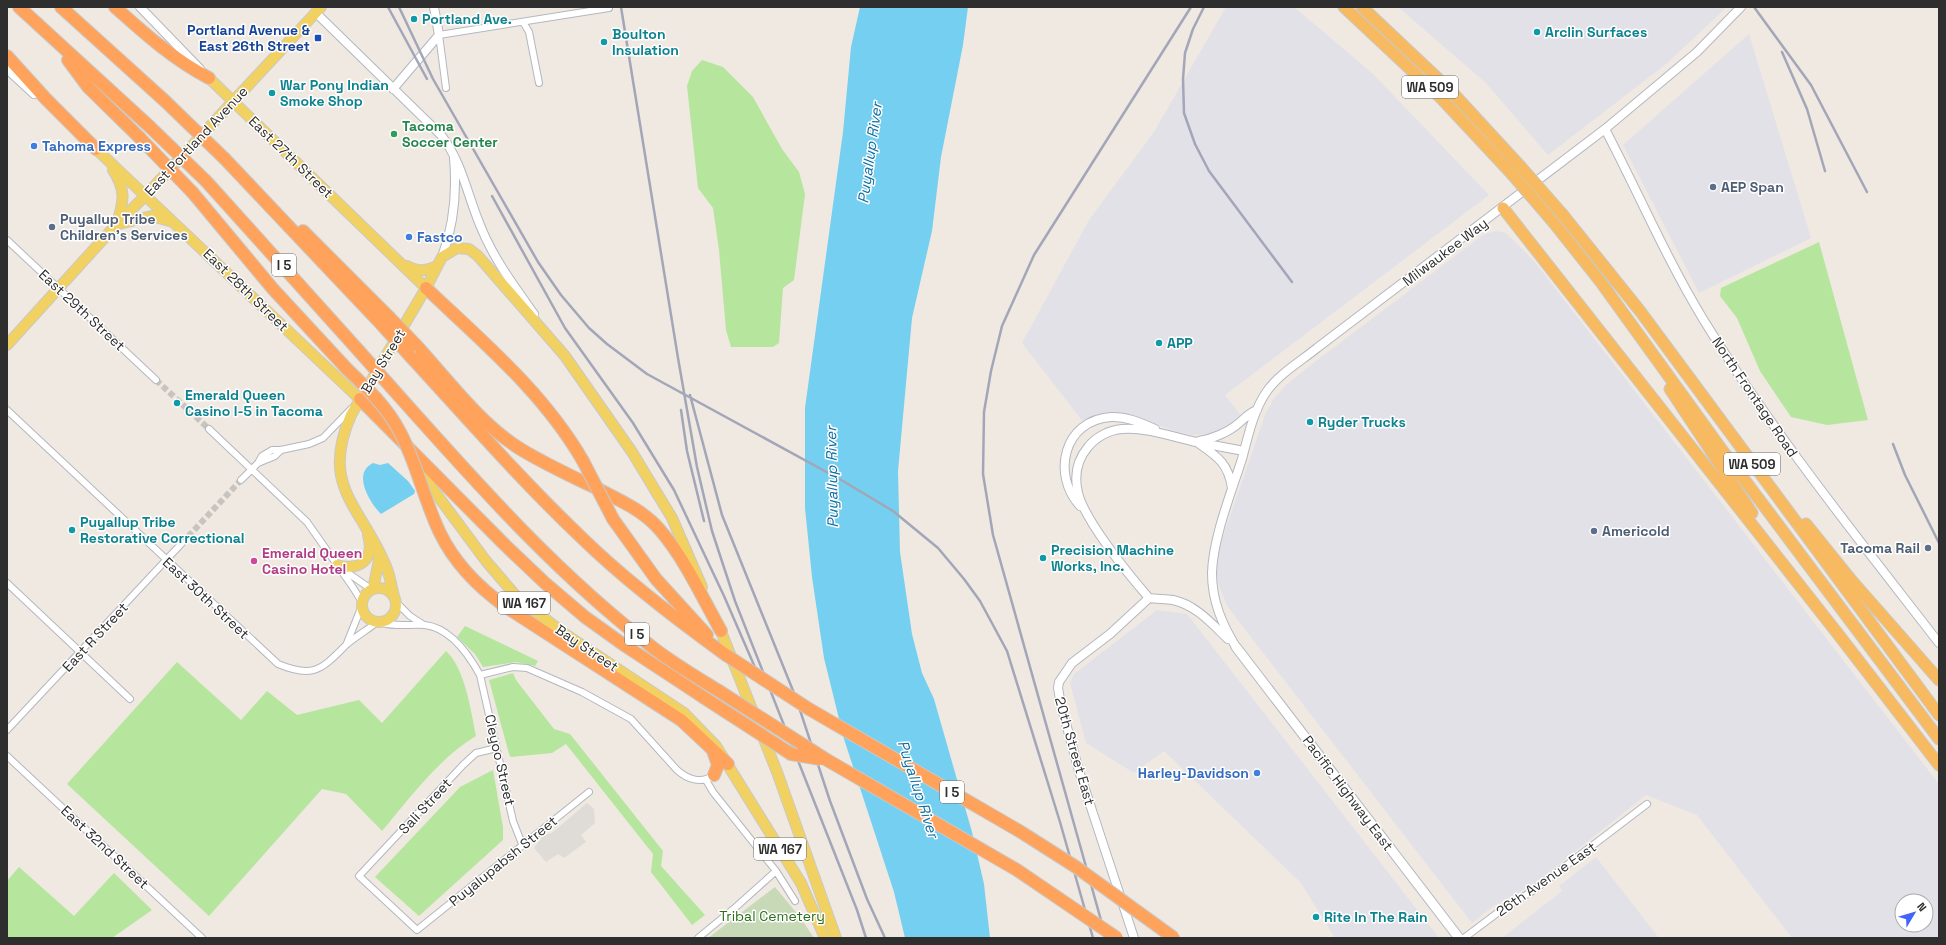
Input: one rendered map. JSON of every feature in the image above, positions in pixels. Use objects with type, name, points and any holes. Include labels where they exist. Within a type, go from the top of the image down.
[{"type":"highway","name":"I 5","points":[[19,7],[150,127],[206,181],[484,492],[560,568],[599,603],[657,651],[828,760],[1017,870],[1117,938]]},
{"type":"highway","points":[[61,7],[165,101],[225,159],[325,251],[385,321],[416,345],[481,416],[511,442],[552,466],[624,503],[642,514],[660,529],[681,559],[721,631]]},
{"type":"highway","points":[[115,7],[176,57],[195,71],[209,78]]},
{"type":"highway","name":"WA 509","points":[[1344,7],[1563,215],[1640,311],[1939,715]]},
{"type":"highway","name":"WA 509","points":[[1362,7],[1450,90],[1516,169],[1554,223],[1600,281],[1722,450],[1939,739]]},
{"type":"highway","points":[[52,38],[88,87],[193,193],[278,294],[378,401],[399,430],[406,443],[434,519],[450,551],[472,579],[506,607],[681,720],[728,764]]},
{"type":"highway","points":[[7,56],[46,99],[96,149]]},
{"type":"highway","points":[[1503,208],[1838,634],[1939,765]]},
{"type":"highway","points":[[1600,281],[1751,512],[1838,634]]},
{"type":"highway","points":[[426,288],[523,381],[553,416],[583,461],[613,519],[644,564],[726,655]]},
{"type":"highway","name":"I 5","points":[[385,321],[411,357],[543,500],[582,539],[688,627],[726,655],[808,709],[1021,832],[1076,868],[1174,938]]},
{"type":"highway","points":[[360,399],[505,545],[545,583],[591,621],[703,697],[791,754],[828,760]]},
{"type":"highway","points":[[1712,409],[1852,581],[1939,680]]},
{"type":"highway","points":[[708,744],[718,761],[718,768],[710,778]]},
{"type":"main road","name":"East Portland Avenue","points":[[7,345],[116,225],[233,102],[315,9]]},
{"type":"main road","name":"East 27th Street","points":[[209,78],[426,288]]},
{"type":"main road","name":"East 28th Street","points":[[96,149],[175,222],[360,399]]},
{"type":"main road","points":[[106,158],[120,180],[123,190],[122,207],[116,225]]},
{"type":"main road","points":[[116,225],[152,216],[175,222]]},
{"type":"main road","points":[[442,257],[457,248],[469,249],[478,256],[565,356],[662,498],[684,542],[721,631]]},
{"type":"main road","name":"Bay Street","points":[[442,257],[426,288],[360,399],[424,477],[486,561],[516,596],[562,632],[684,713],[716,746],[801,883],[825,938]]},
{"type":"main road","points":[[399,262],[418,270],[430,270],[437,266]]},
{"type":"main road","points":[[360,399],[342,435],[340,466],[346,494],[386,565],[395,599],[396,607],[392,617],[379,623],[367,618],[362,605],[367,592],[372,589],[386,589],[395,599]]},
{"type":"main road","points":[[337,564],[347,567],[354,567],[365,560],[370,550],[370,540],[367,529]]},
{"type":"main road","points":[[372,589],[379,560],[378,551]]},
{"type":"main road","name":"WA 167","points":[[721,631],[777,772],[836,938]]},
{"type":"main road","name":"Pacific Highway East","points":[[1236,647],[1459,938]]},
{"type":"main road","points":[[710,778],[726,773],[738,780]]},
{"type":"street","name":"East 27th Street","points":[[140,7],[209,78]]},
{"type":"street","points":[[434,7],[446,88]]},
{"type":"street","name":"Milwaukee Way","points":[[1236,647],[1222,621],[1216,603],[1212,574],[1217,541],[1232,490],[1257,410],[1266,392],[1278,379],[1605,129],[1696,52],[1741,7]]},
{"type":"street","points":[[393,89],[439,35],[609,8]]},
{"type":"street","points":[[315,9],[393,89],[441,135],[453,152],[463,174],[480,225],[492,251],[514,287],[565,356]]},
{"type":"street","points":[[523,22],[529,32],[539,83]]},
{"type":"street","name":"East 28th Street","points":[[7,69],[96,149]]},
{"type":"street","name":"North Frontage Road","points":[[1605,129],[1680,277],[1702,317],[1739,376],[1797,459],[1939,643]]},
{"type":"street","name":"Bay Street","points":[[442,257],[449,237],[453,214],[455,175],[453,152]]},
{"type":"street","name":"East 29th Street","points":[[7,240],[156,380]]},
{"type":"street","points":[[241,480],[258,463],[275,456],[281,450],[309,444],[323,438],[360,399]]},
{"type":"street","name":"East 30th Street","points":[[7,410],[278,664],[295,670],[320,668],[332,660],[346,644],[379,623]]},
{"type":"street","points":[[1196,442],[1221,434],[1238,424],[1250,413],[1257,410]]},
{"type":"street","points":[[1236,647],[1208,620],[1190,606],[1173,600],[1148,598],[1127,571],[1085,510],[1070,493],[1064,473],[1066,453],[1072,441],[1081,430],[1102,419],[1118,417],[1129,419],[1171,435],[1196,442],[1244,451]]},
{"type":"street","points":[[1085,510],[1078,492],[1076,470],[1082,456],[1096,439],[1108,432],[1122,429],[1171,435]]},
{"type":"street","points":[[209,430],[307,522],[337,564],[362,605]]},
{"type":"street","points":[[1196,442],[1217,456],[1224,465],[1230,475],[1232,490]]},
{"type":"street","name":"East R Street","points":[[7,730],[182,543]]},
{"type":"street","points":[[337,564],[357,581],[372,589]]},
{"type":"street","points":[[7,583],[130,699]]},
{"type":"street","name":"20th Street East","points":[[1134,938],[1079,771],[1061,705],[1058,688],[1059,682],[1072,663],[1110,634],[1148,598]]},
{"type":"street","points":[[395,599],[410,616],[424,625],[439,630],[457,643],[470,656],[480,675],[513,667],[527,668],[554,680],[625,714],[680,773],[691,779],[710,778],[713,792],[776,871],[796,901]]},
{"type":"street","name":"East 30th Street","points":[[346,644],[362,605]]},
{"type":"street","points":[[379,623],[396,626],[424,625]]},
{"type":"street","name":"Cleyoo Street","points":[[480,675],[498,748],[513,821],[522,844]]},
{"type":"street","name":"Sali Street","points":[[417,930],[359,876],[476,753],[498,748]]},
{"type":"street","name":"East 32nd Street","points":[[7,756],[200,937]]},
{"type":"street","name":"Puyalupabsh Street","points":[[417,930],[522,844],[589,792]]},
{"type":"street","name":"26th Avenue East","points":[[1464,938],[1500,911],[1534,890],[1647,804]]},
{"type":"street","points":[[698,938],[776,871]]},
{"type":"shaded area","points":[[1226,7],[1294,7],[1372,73],[1489,195],[1225,395],[1242,417],[1230,426],[1211,434],[1194,435],[1177,432],[1128,415],[1114,413],[1101,415],[1084,423],[1022,343],[1089,220],[1154,132]]},
{"type":"shaded area","points":[[1398,7],[1727,7],[1665,65],[1548,155],[1486,83]]},
{"type":"shaded area","points":[[1749,34],[1811,238],[1699,293],[1623,145]]},
{"type":"shaded area","points":[[1496,231],[1506,233],[1534,261],[1939,784],[1939,938],[1792,938],[1697,815],[1646,795],[1534,884],[1492,907],[1472,923],[1227,606],[1218,583],[1216,567],[1218,551],[1265,415],[1273,400],[1284,387],[1308,367],[1483,235]]},
{"type":"shaded area","points":[[1157,610],[1187,614],[1439,938],[1335,938],[1301,883],[1164,751],[1134,773],[1086,743],[1070,683],[1074,674]]},
{"type":"shaded area","points":[[587,803],[594,809],[595,823],[581,835],[586,842],[564,858],[558,854],[546,862],[534,848],[544,835],[552,833]]},
{"type":"shaded area","points":[[1596,857],[1659,938],[1502,938],[1562,891],[1559,886]]},
{"type":"green space","points":[[702,60],[723,67],[753,97],[782,149],[799,172],[805,194],[794,280],[783,288],[779,343],[773,347],[731,347],[726,330],[719,250],[713,208],[698,188],[687,86],[692,71]]},
{"type":"green space","points":[[1819,242],[1868,420],[1827,425],[1791,417],[1760,371],[1737,318],[1720,296],[1721,288]]},
{"type":"green space","points":[[465,626],[538,661],[535,666],[516,662],[483,667],[475,654],[457,637]]},
{"type":"green space","points":[[446,651],[453,659],[463,679],[476,736],[462,745],[437,767],[382,831],[346,794],[322,789],[209,916],[67,784],[177,662],[241,720],[267,691],[297,715],[359,700],[382,723]]},
{"type":"green space","points":[[513,673],[516,680],[554,729],[570,734],[663,851],[661,866],[705,915],[692,925],[651,872],[653,854],[566,744],[552,753],[511,757],[489,680]]},
{"type":"green space","points":[[493,770],[503,827],[503,840],[419,916],[375,877],[460,787]]},
{"type":"green space","points":[[19,867],[74,916],[114,873],[152,910],[112,938],[7,938],[7,881]]},
{"type":"green space","name":"Tribal Cemetery","points":[[775,887],[800,917],[814,938],[708,938]]},
{"type":"water","name":"Puyallup River","points":[[860,7],[968,7],[963,45],[941,157],[932,231],[912,318],[898,471],[900,552],[912,634],[922,673],[934,699],[972,832],[984,884],[990,938],[905,938],[894,892],[844,739],[824,658],[812,577],[805,508],[805,408],[843,132],[851,47]]},
{"type":"water","points":[[373,463],[380,465],[388,463],[408,481],[415,491],[414,494],[381,514],[376,509],[368,495],[363,480],[367,468]]},
{"type":"tunnel","points":[[156,380],[209,429]]},
{"type":"tunnel","points":[[182,543],[241,480]]},
{"type":"railway","points":[[388,7],[427,79]]},
{"type":"railway","points":[[399,7],[433,79],[538,262],[561,295],[589,328],[607,344],[647,374],[843,481],[893,511],[938,548],[964,579],[980,601],[1007,651],[1060,822],[1093,938]]},
{"type":"railway","points":[[621,7],[678,358],[697,467],[712,531],[735,601],[857,910],[866,938]]},
{"type":"railway","points":[[1106,938],[993,535],[983,474],[984,412],[991,371],[1002,326],[1034,255],[1191,7]]},
{"type":"railway","points":[[1204,7],[1193,29],[1185,53],[1183,79],[1184,113],[1195,144],[1209,171],[1292,282]]},
{"type":"railway","points":[[1754,7],[1811,85],[1867,192]]},
{"type":"railway","points":[[1782,52],[1807,109],[1825,171]]},
{"type":"railway","points":[[492,196],[565,328],[633,423],[674,490],[724,596],[757,672]]},
{"type":"railway","points":[[690,395],[722,515],[796,698],[830,801],[867,899],[885,938]]},
{"type":"railway","points":[[681,410],[687,451],[704,521]]},
{"type":"railway","points":[[1893,444],[1905,475],[1939,543]]},
{"type":"place","name":"Portland Ave.","points":[[414,19]]},
{"type":"place","name":"Arclin Surfaces","points":[[1537,32]]},
{"type":"place","name":"Portland Avenue & East 26th Street","points":[[318,38]]},
{"type":"place","name":"Boulton Insulation","points":[[604,42]]},
{"type":"place","name":"War Pony Indian Smoke Shop","points":[[272,93]]},
{"type":"place","name":"Tacoma Soccer Center","points":[[394,134]]},
{"type":"place","name":"Tahoma Express","points":[[34,146]]},
{"type":"place","name":"AEP Span","points":[[1713,187]]},
{"type":"place","name":"Puyallup Tribe Children's Services","points":[[52,227]]},
{"type":"place","name":"Fastco","points":[[409,237]]},
{"type":"place","name":"APP","points":[[1159,343]]},
{"type":"place","name":"Emerald Queen Casino I-5 in Tacoma","points":[[177,403]]},
{"type":"place","name":"Ryder Trucks","points":[[1310,422]]},
{"type":"place","name":"Puyallup Tribe Restorative Correctional","points":[[72,530]]},
{"type":"place","name":"Americold","points":[[1594,531]]},
{"type":"place","name":"Tacoma Rail","points":[[1928,548]]},
{"type":"place","name":"Precision Machine Works, Inc.","points":[[1043,558]]},
{"type":"place","name":"Emerald Queen Casino Hotel","points":[[254,561]]},
{"type":"place","name":"Harley-Davidson","points":[[1257,773]]},
{"type":"place","name":"Rite In The Rain","points":[[1316,917]]}]
